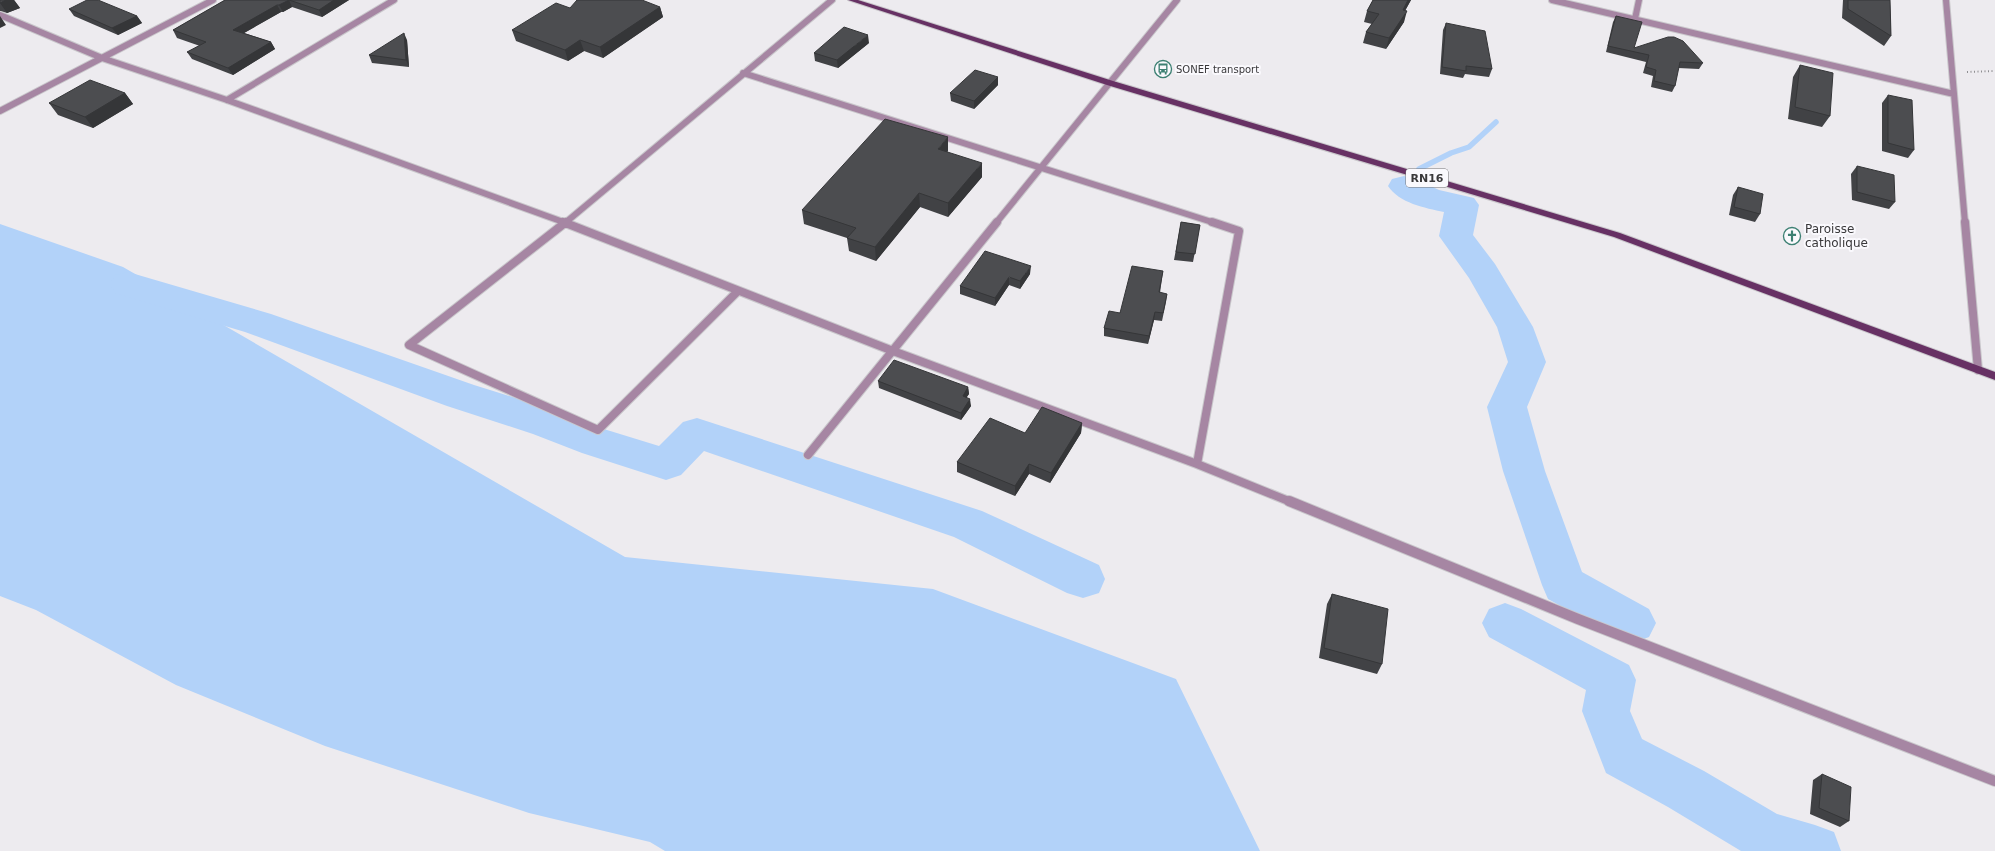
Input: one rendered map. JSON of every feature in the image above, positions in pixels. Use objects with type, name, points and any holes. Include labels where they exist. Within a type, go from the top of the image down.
[{"type":"main road","name":"RN16","points":[[851,0],[1110,82],[1617,235],[1995,376]]},
{"type":"street","points":[[0,111],[213,0]]},
{"type":"street","points":[[227,100],[394,0]]},
{"type":"street","points":[[738,292],[598,430],[409,345],[565,222],[832,0]]},
{"type":"street","points":[[808,455],[1177,0]]},
{"type":"street","points":[[1552,0],[1954,94]]},
{"type":"street","points":[[1635,19],[1639,0]]},
{"type":"street","points":[[1946,0],[1978,370]]},
{"type":"street","points":[[0,15],[102,58],[227,100],[565,222],[738,292],[1197,464],[1578,619],[1995,782]]},
{"type":"street","points":[[743,73],[1239,231],[1197,464]]},
{"type":"path","points":[[1952,73],[1995,71]]},
{"type":"water","points":[[0,224],[123,267],[625,557],[933,589],[1176,679],[1260,851],[665,851],[650,842],[529,813],[325,746],[176,685],[36,610],[0,596]]},
{"type":"building","points":[[87,0],[98,0],[137,16],[112,28],[69,9]]},
{"type":"building","points":[[225,0],[289,0],[277,5],[233,30],[271,42],[228,68],[187,52],[206,42],[173,30]]},
{"type":"building","points":[[289,0],[334,0],[319,10]]},
{"type":"building","points":[[577,0],[642,0],[660,7],[600,47],[580,40],[565,50],[512,30],[556,3],[570,8]]},
{"type":"building","points":[[1373,0],[1408,0],[1403,10],[1407,11],[1389,38],[1366,32],[1379,14],[1367,11]]},
{"type":"building","points":[[1848,0],[1890,0],[1891,36],[1848,9]]},
{"type":"building","points":[[1616,16],[1642,22],[1634,48],[1668,37],[1674,37],[1683,41],[1703,63],[1680,62],[1675,86],[1654,81],[1656,70],[1646,67],[1649,55],[1608,46]]},
{"type":"building","points":[[1446,23],[1485,31],[1492,69],[1466,66],[1466,71],[1442,67]]},
{"type":"building","points":[[844,27],[868,35],[837,60],[814,53]]},
{"type":"building","points":[[404,33],[406,60],[369,55]]},
{"type":"building","points":[[1800,65],[1833,73],[1830,116],[1795,107]]},
{"type":"building","points":[[975,70],[998,77],[974,101],[950,93]]},
{"type":"building","points":[[90,80],[125,93],[85,117],[49,103]]},
{"type":"building","points":[[1888,95],[1912,100],[1914,150],[1888,143]]},
{"type":"building","points":[[885,119],[948,137],[938,149],[982,163],[948,203],[919,193],[875,247],[847,238],[856,228],[802,210]]},
{"type":"building","points":[[1857,166],[1894,175],[1895,202],[1857,192]]},
{"type":"building","points":[[1738,187],[1763,194],[1760,214],[1734,207]]},
{"type":"building","points":[[1181,222],[1200,225],[1195,254],[1176,252]]},
{"type":"building","points":[[985,251],[1031,266],[1020,281],[1009,277],[995,298],[960,286]]},
{"type":"building","points":[[1132,266],[1163,271],[1159,292],[1167,294],[1163,313],[1155,312],[1149,336],[1104,328],[1109,311],[1120,313]]},
{"type":"building","points":[[894,360],[968,387],[963,396],[970,399],[961,413],[878,381]]},
{"type":"building","points":[[1042,407],[1082,423],[1051,473],[1029,464],[1015,486],[957,462],[990,418],[1025,433]]},
{"type":"building","points":[[1332,594],[1388,609],[1382,664],[1324,648]]},
{"type":"building","points":[[1822,774],[1851,787],[1849,821],[1819,808]]},
{"type":"waterway","points":[[1419,169],[1451,153],[1469,147],[1496,122]]},
{"type":"waterway","points":[[1404,186],[1430,199],[1462,205],[1456,236],[1483,272],[1515,327],[1527,362],[1507,407],[1524,471],[1564,585],[1633,623]]},
{"type":"waterway","points":[[128,284],[258,323],[461,396],[547,423],[596,442],[666,464],[697,433],[810,470],[900,503],[967,524],[1083,579]]},
{"type":"waterway","points":[[1505,623],[1612,680],[1606,711],[1624,756],[1686,789],[1767,837],[1815,851]]},
{"type":"place","name":"SONEF transport","points":[[1163,69]]},
{"type":"place","name":"Paroisse catholique","points":[[1792,236]]}]
